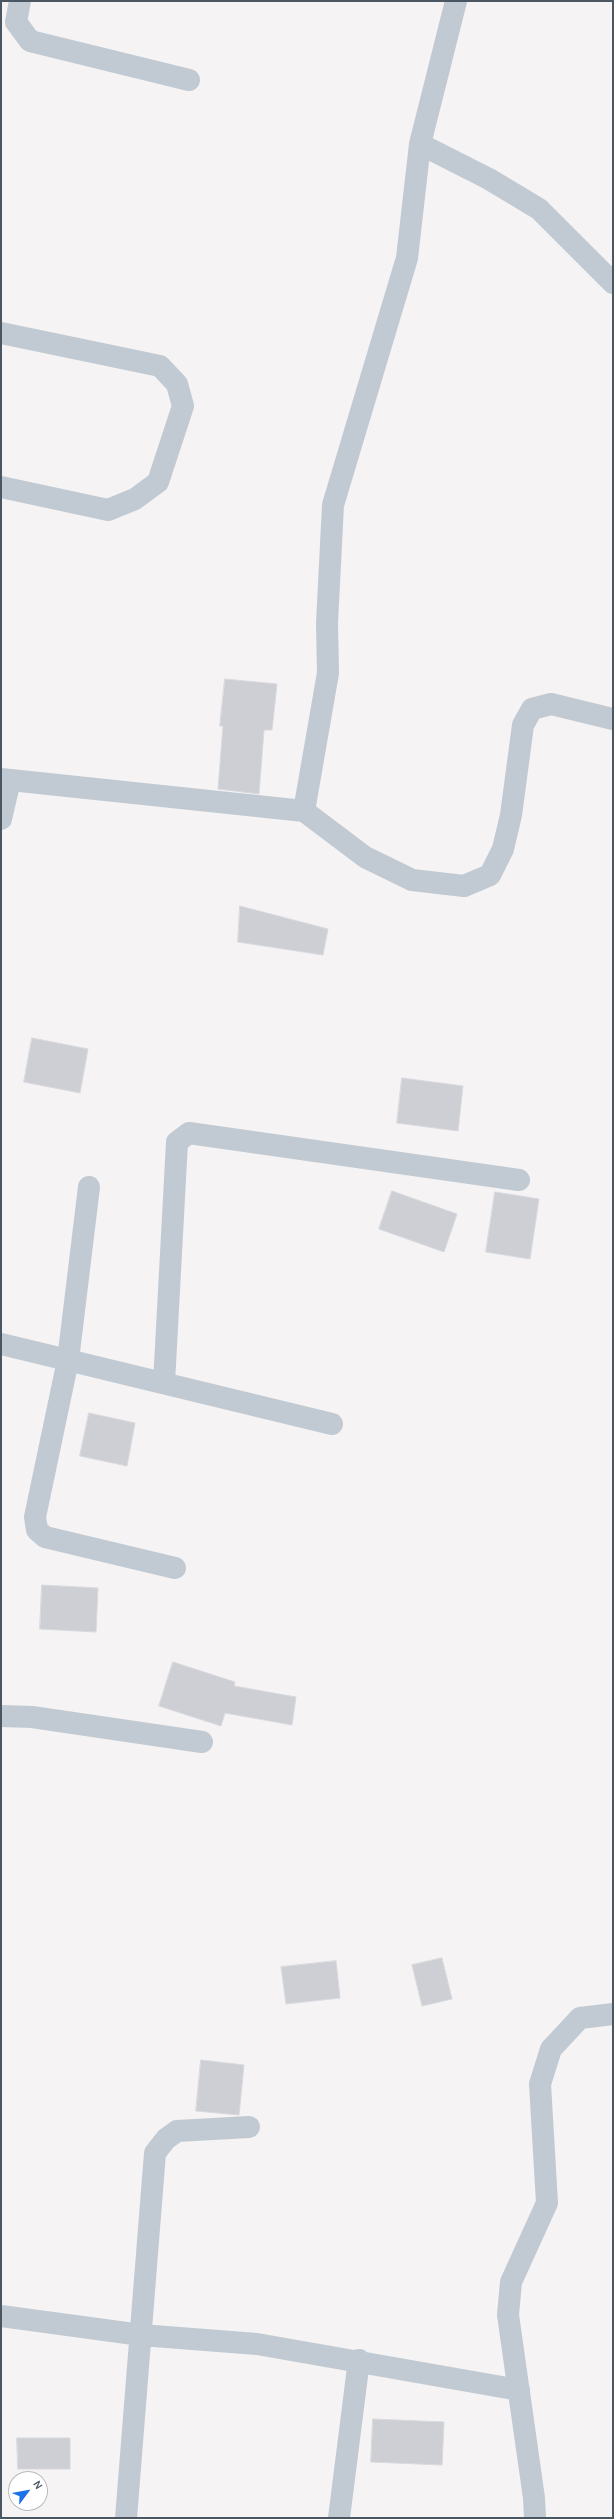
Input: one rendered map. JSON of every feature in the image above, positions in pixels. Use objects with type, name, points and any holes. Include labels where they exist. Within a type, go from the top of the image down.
[{"type":"street","points":[[20,1],[16,22],[30,41],[189,80]]},
{"type":"street","points":[[304,810],[328,673],[327,623],[333,505],[407,258],[420,144],[456,1]]},
{"type":"street","points":[[420,144],[489,179],[539,209],[613,283]]},
{"type":"street","points":[[1,333],[160,366],[177,384],[183,406],[158,482],[135,499],[108,510],[1,487]]},
{"type":"street","points":[[1,819],[6,780],[304,810],[365,856],[412,880],[464,886],[490,875],[503,849],[511,815],[523,725],[532,709],[551,704],[613,719]]},
{"type":"street","points":[[164,1383],[177,1142],[189,1133],[519,1180]]},
{"type":"street","points":[[89,1187],[68,1360],[35,1517],[37,1530],[45,1538],[175,1568]]},
{"type":"street","points":[[1,1344],[332,1424]]},
{"type":"street","points":[[1,1716],[32,1717],[202,1742]]},
{"type":"street","points":[[535,2518],[534,2498],[508,2315],[511,2282],[547,2203],[540,2084],[551,2049],[580,2018],[613,2014]]},
{"type":"street","points":[[126,2518],[155,2153],[166,2139],[177,2131],[249,2127]]},
{"type":"street","points":[[1,2316],[141,2335],[257,2344],[359,2360],[519,2390]]},
{"type":"street","points":[[339,2518],[359,2360]]},
{"type":"building","points":[[225,679],[277,684],[272,730],[264,730],[259,794],[218,789],[223,726],[220,726]]},
{"type":"building","points":[[240,906],[328,929],[323,955],[238,942]]},
{"type":"building","points":[[32,1038],[88,1049],[80,1093],[24,1082]]},
{"type":"building","points":[[402,1078],[463,1086],[458,1131],[397,1123]]},
{"type":"building","points":[[392,1191],[457,1214],[444,1252],[379,1229]]},
{"type":"building","points":[[495,1192],[539,1199],[530,1259],[486,1252]]},
{"type":"building","points":[[89,1413],[135,1423],[127,1466],[80,1456]]},
{"type":"building","points":[[42,1585],[98,1588],[96,1632],[40,1629]]},
{"type":"building","points":[[173,1662],[235,1682],[234,1686],[296,1697],[292,1725],[225,1713],[221,1726],[159,1706]]},
{"type":"building","points":[[442,1958],[452,1999],[422,2006],[412,1965]]},
{"type":"building","points":[[336,1961],[340,1998],[286,2004],[281,1967]]},
{"type":"building","points":[[201,2060],[244,2065],[239,2115],[196,2111]]},
{"type":"building","points":[[373,2419],[444,2422],[442,2465],[371,2462]]},
{"type":"building","points":[[17,2438],[70,2438],[70,2469],[18,2469]]}]
